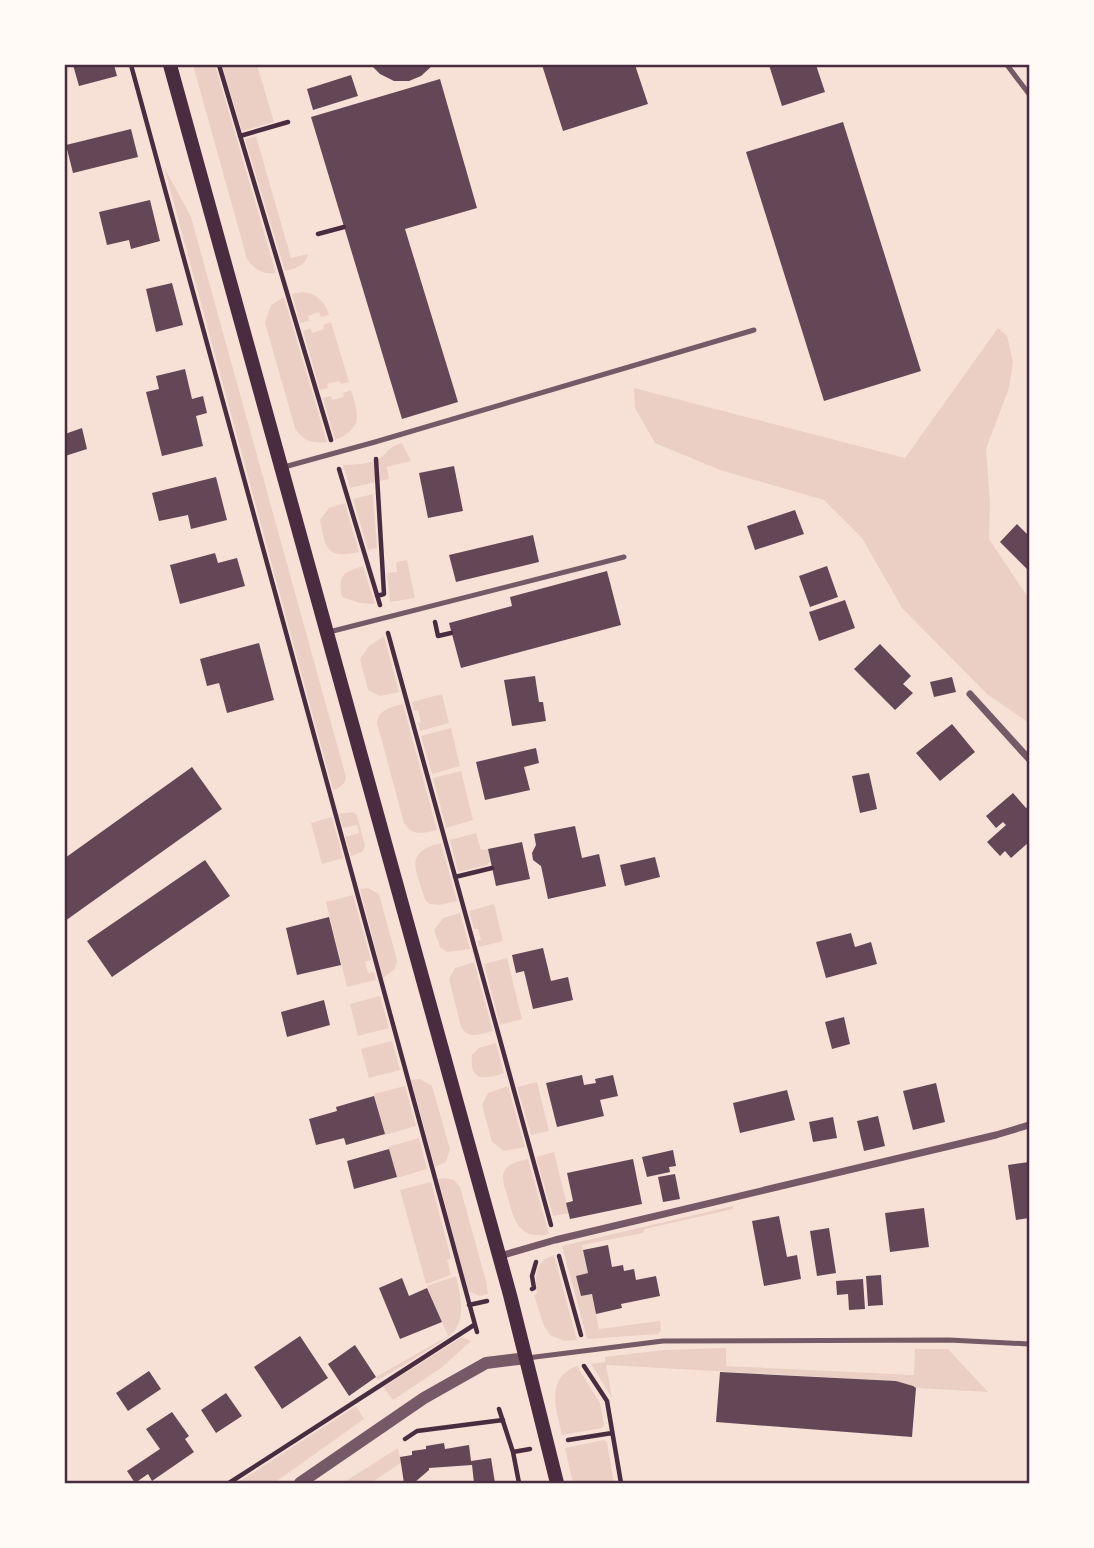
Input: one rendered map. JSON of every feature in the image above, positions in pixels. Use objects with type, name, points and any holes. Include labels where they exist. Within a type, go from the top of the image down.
[{"type":"main road","points":[[170,65],[500,1256],[557,1483]]},
{"type":"street","points":[[970,694],[1029,759]]},
{"type":"street","points":[[500,1256],[555,1240],[996,1136],[1029,1125]]},
{"type":"street","points":[[300,1483],[424,1398],[486,1363],[527,1358]]},
{"type":"lane","points":[[1007,65],[1029,94]]},
{"type":"lane","points":[[283,467],[754,330]]},
{"type":"lane","points":[[329,632],[624,557]]},
{"type":"lane","points":[[527,1358],[663,1341],[949,1340],[1029,1344]]},
{"type":"path","points":[[131,65],[477,1332]]},
{"type":"path","points":[[219,65],[331,441]]},
{"type":"path","points":[[240,136],[288,122]]},
{"type":"path","points":[[318,234],[344,227]]},
{"type":"path","points":[[375,442],[384,594],[377,596]]},
{"type":"path","points":[[338,465],[380,603]]},
{"type":"path","points":[[435,622],[438,636],[451,633]]},
{"type":"path","points":[[388,634],[553,1233]]},
{"type":"path","points":[[455,877],[492,868]]},
{"type":"path","points":[[558,1250],[582,1339]]},
{"type":"path","points":[[532,1289],[534,1265],[539,1259]]},
{"type":"path","points":[[469,1306],[487,1301]]},
{"type":"path","points":[[229,1483],[474,1325]]},
{"type":"path","points":[[584,1365],[607,1401],[621,1483]]},
{"type":"path","points":[[499,1409],[513,1452],[519,1483]]},
{"type":"path","points":[[396,1444],[417,1431],[503,1420]]},
{"type":"path","points":[[563,1441],[612,1433]]},
{"type":"path","points":[[513,1452],[533,1448]]},
{"type":"shaded area","points":[[193,65],[215,65],[276,273],[259,270],[247,259]]},
{"type":"shaded area","points":[[222,65],[257,65],[274,122],[242,131]]},
{"type":"shaded area","points":[[256,136],[291,258],[308,254],[302,264],[285,271],[245,139]]},
{"type":"shaded area","points":[[164,167],[191,217],[346,777],[342,786],[333,790]]},
{"type":"shaded area","points":[[302,292],[319,299],[329,315],[321,317],[319,312],[308,316],[309,321],[300,323],[292,294]]},
{"type":"shaded area","points":[[284,297],[327,442],[308,441],[295,428],[265,323],[271,305]]},
{"type":"shaded area","points":[[331,322],[349,382],[327,384],[328,388],[320,390],[303,331],[311,328],[312,333],[324,329],[323,325]]},
{"type":"shaded area","points":[[998,328],[1007,336],[1013,362],[1009,388],[986,449],[990,502],[989,539],[1029,599],[1029,723],[987,694],[902,608],[862,538],[824,500],[720,470],[655,443],[635,408],[634,388],[905,458]]},
{"type":"shaded area","points":[[351,390],[356,407],[356,420],[350,431],[335,440],[323,398],[331,396],[332,400],[344,397],[343,393]]},
{"type":"shaded area","points":[[402,443],[411,461],[387,467],[389,479],[350,488],[343,465],[374,461],[393,446]]},
{"type":"shaded area","points":[[373,494],[377,548],[368,550],[353,499]]},
{"type":"shaded area","points":[[345,503],[359,552],[340,554],[329,550],[326,545],[320,520],[329,508]]},
{"type":"shaded area","points":[[407,560],[415,598],[390,602],[387,573],[397,572],[396,562]]},
{"type":"shaded area","points":[[363,566],[375,604],[360,603],[342,597],[341,579],[351,570]]},
{"type":"shaded area","points":[[384,636],[399,692],[380,696],[368,690],[360,659],[369,646]]},
{"type":"shaded area","points":[[442,694],[449,723],[420,731],[418,710],[414,711],[412,702]]},
{"type":"shaded area","points":[[403,704],[437,830],[423,833],[411,830],[404,823],[377,723],[383,712]]},
{"type":"shaded area","points":[[451,728],[460,766],[432,774],[421,736]]},
{"type":"shaded area","points":[[461,771],[473,820],[446,828],[433,778]]},
{"type":"shaded area","points":[[353,812],[357,815],[365,846],[362,852],[351,856],[345,837],[359,833],[357,825],[343,828],[339,814]]},
{"type":"shaded area","points":[[332,817],[343,858],[322,864],[311,823]]},
{"type":"shaded area","points":[[476,833],[481,850],[488,849],[490,861],[487,865],[458,872],[450,840]]},
{"type":"shaded area","points":[[441,843],[457,901],[439,905],[425,900],[415,864],[421,852]]},
{"type":"shaded area","points":[[368,888],[379,894],[397,960],[395,969],[383,978],[360,889]]},
{"type":"shaded area","points":[[353,895],[371,960],[365,962],[368,973],[374,972],[376,980],[347,987],[326,902]]},
{"type":"shaded area","points":[[494,904],[503,941],[479,947],[477,941],[481,940],[478,929],[474,929],[469,911]]},
{"type":"shaded area","points":[[460,913],[470,949],[447,952],[440,947],[434,930],[443,918]]},
{"type":"shaded area","points":[[507,958],[522,1019],[500,1025],[484,964]]},
{"type":"shaded area","points":[[474,962],[493,1031],[476,1035],[468,1034],[461,1027],[449,979],[455,968]]},
{"type":"shaded area","points":[[380,996],[389,1028],[358,1036],[350,1004]]},
{"type":"shaded area","points":[[392,1041],[400,1070],[369,1078],[361,1049]]},
{"type":"shaded area","points":[[496,1043],[504,1073],[491,1077],[476,1075],[472,1055],[479,1048]]},
{"type":"shaded area","points":[[420,1079],[432,1086],[450,1149],[446,1162],[435,1167],[411,1080]]},
{"type":"shaded area","points":[[537,1082],[549,1131],[531,1135],[517,1087]]},
{"type":"shaded area","points":[[405,1086],[416,1126],[385,1135],[374,1094]]},
{"type":"shaded area","points":[[508,1086],[525,1147],[504,1151],[492,1142],[482,1105],[488,1093]]},
{"type":"shaded area","points":[[419,1138],[427,1169],[397,1178],[388,1147]]},
{"type":"shaded area","points":[[554,1152],[569,1213],[553,1216],[536,1157]]},
{"type":"shaded area","points":[[528,1159],[549,1234],[530,1234],[519,1226],[504,1186],[503,1174],[508,1166]]},
{"type":"shaded area","points":[[438,1179],[454,1180],[460,1187],[488,1294],[480,1296],[468,1291]]},
{"type":"shaded area","points":[[431,1182],[451,1258],[447,1260],[451,1275],[426,1284],[400,1190]]},
{"type":"shaded area","points":[[733,1206],[733,1209],[645,1229],[643,1233],[582,1245],[588,1273],[576,1276],[581,1296],[592,1294],[599,1329],[660,1321],[661,1330],[658,1334],[587,1339],[562,1246]]},
{"type":"shaded area","points":[[554,1255],[577,1340],[565,1341],[550,1335],[544,1326],[534,1295],[537,1294],[536,1275],[539,1265]]},
{"type":"shaded area","points":[[456,1276],[461,1310],[456,1329],[452,1334],[378,1380],[376,1377],[448,1336],[427,1286]]},
{"type":"shaded area","points":[[462,1337],[471,1341],[441,1368],[393,1400],[383,1387]]},
{"type":"shaded area","points":[[726,1348],[726,1366],[914,1375],[915,1349],[948,1349],[988,1392],[916,1388],[896,1381],[606,1365],[612,1398],[591,1364],[605,1362],[605,1357],[664,1350]]},
{"type":"shaded area","points":[[577,1366],[600,1403],[604,1425],[602,1428],[562,1435],[555,1395],[560,1378]]},
{"type":"shaded area","points":[[356,1406],[364,1419],[274,1483],[237,1483]]},
{"type":"shaded area","points":[[604,1440],[607,1443],[614,1483],[573,1483],[565,1448]]},
{"type":"shaded area","points":[[398,1448],[401,1463],[371,1483],[343,1483]]},
{"type":"building","points":[[73,65],[114,65],[117,76],[79,86]]},
{"type":"building","points":[[371,65],[433,65],[421,76],[409,81],[394,81],[380,74]]},
{"type":"building","points":[[542,65],[635,65],[648,104],[563,131]]},
{"type":"building","points":[[769,65],[816,65],[825,92],[782,106]]},
{"type":"building","points":[[351,75],[358,96],[313,110],[307,89]]},
{"type":"building","points":[[440,79],[477,208],[405,229],[458,402],[402,419],[311,117]]},
{"type":"building","points":[[843,122],[921,371],[824,401],[746,152]]},
{"type":"building","points":[[131,129],[138,157],[73,173],[66,145]]},
{"type":"building","points":[[150,200],[160,241],[131,249],[129,240],[107,245],[99,212]]},
{"type":"building","points":[[172,283],[183,325],[156,332],[146,289]]},
{"type":"building","points":[[185,369],[192,399],[203,396],[207,413],[196,416],[203,446],[162,456],[146,392],[159,389],[156,376]]},
{"type":"building","points":[[82,428],[87,449],[65,456],[65,434]]},
{"type":"building","points":[[454,466],[463,511],[428,518],[419,473]]},
{"type":"building","points":[[216,477],[227,520],[191,529],[188,515],[159,521],[152,493]]},
{"type":"building","points":[[795,510],[804,534],[755,550],[747,526]]},
{"type":"building","points":[[1017,524],[1029,536],[1029,571],[1000,542]]},
{"type":"building","points":[[533,535],[539,562],[456,582],[449,555]]},
{"type":"building","points":[[215,553],[218,563],[237,558],[245,586],[180,604],[170,565]]},
{"type":"building","points":[[827,566],[838,597],[810,607],[799,576]]},
{"type":"building","points":[[607,571],[621,625],[461,668],[449,623],[512,606],[510,597]]},
{"type":"building","points":[[845,600],[855,628],[819,641],[809,612]]},
{"type":"building","points":[[259,643],[274,700],[227,713],[219,683],[207,686],[200,659]]},
{"type":"building","points":[[880,644],[911,676],[903,684],[913,693],[895,710],[854,669]]},
{"type":"building","points":[[535,676],[539,702],[543,702],[546,721],[512,726],[504,680]]},
{"type":"building","points":[[952,677],[956,692],[934,697],[930,682]]},
{"type":"building","points":[[952,724],[975,752],[940,781],[916,753]]},
{"type":"building","points":[[536,748],[539,763],[524,767],[530,790],[485,800],[476,762]]},
{"type":"building","points":[[192,767],[222,809],[65,921],[65,858]]},
{"type":"building","points":[[869,773],[877,809],[860,813],[852,776]]},
{"type":"building","points":[[1013,793],[1026,808],[1029,806],[1029,842],[1011,858],[1005,851],[1000,856],[987,842],[1006,825],[1003,822],[996,828],[986,816]]},
{"type":"building","points":[[575,826],[582,858],[599,854],[606,886],[548,899],[541,866],[533,860],[532,853],[536,845],[534,834]]},
{"type":"building","points":[[522,842],[530,879],[496,886],[488,849]]},
{"type":"building","points":[[655,857],[660,877],[625,886],[620,865]]},
{"type":"building","points":[[205,860],[230,896],[112,977],[87,941]]},
{"type":"building","points":[[329,917],[341,965],[297,975],[286,928]]},
{"type":"building","points":[[851,933],[855,947],[871,942],[877,964],[826,978],[816,942]]},
{"type":"building","points":[[543,948],[551,981],[568,977],[573,1000],[533,1009],[524,971],[516,973],[512,955]]},
{"type":"building","points":[[324,1000],[330,1025],[287,1037],[281,1012]]},
{"type":"building","points":[[844,1017],[850,1044],[832,1049],[825,1022]]},
{"type":"building","points":[[582,1075],[584,1085],[613,1075],[618,1096],[600,1100],[604,1116],[557,1127],[546,1083]]},
{"type":"building","points":[[936,1083],[945,1122],[913,1130],[903,1091]]},
{"type":"building","points":[[787,1090],[795,1120],[740,1133],[733,1103]]},
{"type":"building","points":[[374,1096],[385,1134],[346,1145],[344,1138],[316,1145],[309,1119],[337,1111],[336,1107]]},
{"type":"building","points":[[878,1116],[885,1146],[864,1151],[857,1121]]},
{"type":"building","points":[[833,1117],[837,1138],[813,1142],[809,1122]]},
{"type":"building","points":[[389,1149],[397,1177],[354,1189],[347,1161]]},
{"type":"building","points":[[673,1150],[676,1166],[669,1167],[670,1172],[647,1177],[642,1157]]},
{"type":"building","points":[[633,1159],[642,1204],[570,1219],[566,1203],[573,1201],[567,1173]]},
{"type":"building","points":[[1029,1162],[1029,1218],[1016,1220],[1008,1165]]},
{"type":"building","points":[[675,1174],[680,1199],[663,1202],[658,1177]]},
{"type":"building","points":[[924,1208],[929,1247],[890,1252],[885,1213]]},
{"type":"building","points":[[779,1216],[787,1257],[797,1255],[801,1279],[764,1286],[752,1221]]},
{"type":"building","points":[[829,1228],[836,1273],[817,1276],[810,1231]]},
{"type":"building","points":[[608,1245],[612,1267],[623,1265],[624,1271],[634,1269],[636,1280],[656,1276],[660,1296],[621,1304],[622,1308],[596,1314],[592,1294],[581,1296],[576,1276],[588,1273],[583,1250]]},
{"type":"building","points":[[881,1275],[883,1305],[868,1306],[866,1276]]},
{"type":"building","points":[[402,1278],[409,1296],[427,1288],[442,1322],[400,1339],[379,1288]]},
{"type":"building","points":[[863,1279],[865,1309],[849,1310],[848,1294],[837,1295],[836,1281]]},
{"type":"building","points":[[300,1336],[328,1378],[282,1409],[254,1367]]},
{"type":"building","points":[[355,1345],[376,1377],[349,1396],[328,1364]]},
{"type":"building","points":[[149,1371],[161,1389],[128,1411],[116,1393]]},
{"type":"building","points":[[720,1372],[896,1381],[913,1386],[916,1388],[912,1437],[716,1422]]},
{"type":"building","points":[[226,1393],[242,1416],[216,1433],[201,1410]]},
{"type":"building","points":[[172,1412],[189,1436],[185,1439],[194,1452],[152,1481],[148,1474],[135,1483],[127,1471],[160,1449],[146,1429]]},
{"type":"building","points":[[444,1443],[445,1449],[469,1445],[471,1461],[491,1458],[495,1483],[474,1483],[472,1465],[429,1468],[414,1483],[404,1483],[400,1457],[412,1455],[412,1451],[426,1449],[426,1446]]}]
